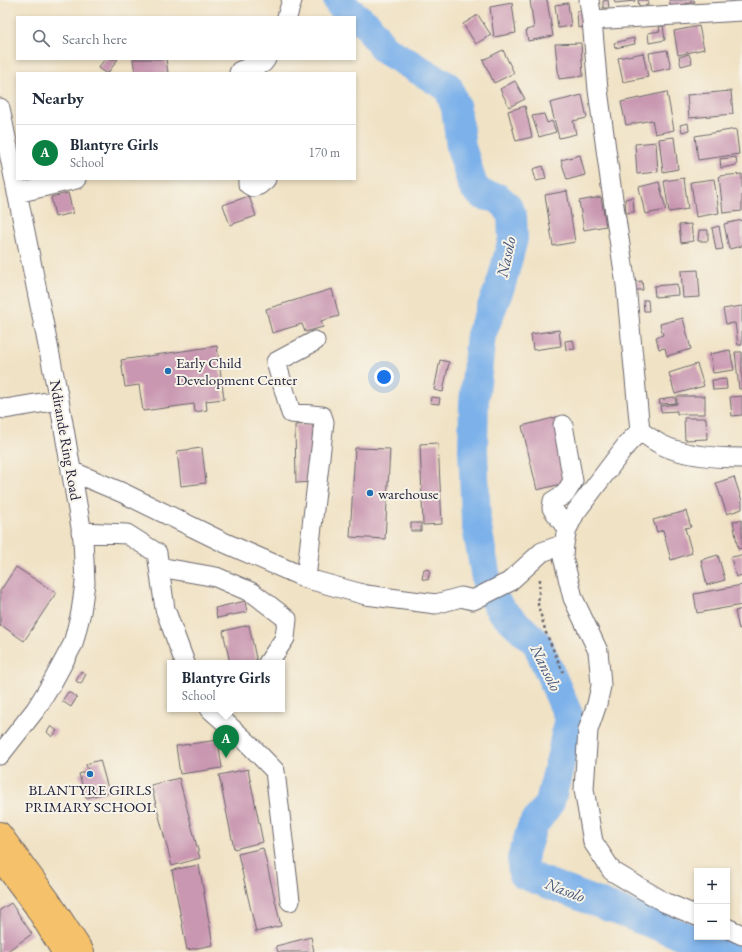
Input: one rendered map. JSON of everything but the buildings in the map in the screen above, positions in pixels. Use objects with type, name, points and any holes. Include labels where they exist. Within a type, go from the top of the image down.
[{"type":"highway","points":[[0,833],[49,900],[83,952]]},
{"type":"highway","points":[[0,859],[35,906],[63,952]]},
{"type":"street","points":[[287,16],[292,0]]},
{"type":"street","points":[[589,0],[598,90],[626,285],[640,430],[628,443],[575,513],[566,536],[563,557],[573,598],[598,651],[601,686],[597,704],[588,730],[584,789],[593,842],[612,871],[664,902],[694,915]]},
{"type":"street","points":[[592,20],[742,11]]},
{"type":"street","points":[[240,72],[263,63],[265,60]]},
{"type":"street","name":"Ndirande Ring Road","points":[[0,108],[6,161],[17,193],[59,400],[81,532],[85,583],[81,612],[72,644],[52,683],[36,709],[0,755]]},
{"type":"street","points":[[17,193],[56,182],[69,180]]},
{"type":"street","points":[[248,180],[248,184],[253,187],[259,185],[265,180]]},
{"type":"street","points":[[306,578],[324,422],[322,416],[291,413],[276,362],[314,341]]},
{"type":"street","points":[[0,408],[6,409],[59,400]]},
{"type":"street","points":[[563,425],[572,481],[565,494],[553,501],[552,508],[566,536]]},
{"type":"street","points":[[640,430],[661,445],[684,452],[716,458],[742,458]]},
{"type":"street","points":[[71,471],[123,493],[223,542],[306,578],[366,595],[436,604],[460,597],[473,600],[509,582],[542,552],[566,536]]},
{"type":"street","points":[[81,532],[127,534],[157,553],[165,609],[184,660]]},
{"type":"street","points":[[159,567],[216,577],[254,593],[287,619],[285,638],[270,660]]},
{"type":"street","points":[[215,712],[275,771],[290,901]]},
{"type":"street","points":[[730,929],[742,935]]},
{"type":"path","points":[[542,552],[538,605],[546,633],[563,672]]},
{"type":"waterway","name":"Nasolo","points":[[338,0],[339,3],[355,16]]},
{"type":"waterway","name":"Nasolo","points":[[356,16],[368,26],[384,49],[448,87],[456,108],[461,147],[473,186],[482,195],[498,198],[507,206],[512,216],[513,239],[501,284],[481,335],[474,402],[473,449],[476,522],[488,589]]},
{"type":"waterway","name":"Nasolo","points":[[491,595],[501,610],[537,643],[569,717],[562,755],[550,802],[532,827],[522,859],[523,874],[726,952]]},
{"type":"place","name":"Early Child Development Center","points":[[168,371]]},
{"type":"place","name":"warehouse","points":[[370,493]]},
{"type":"place","name":"Blantyre Girls","points":[[226,758]]},
{"type":"place","name":"BLANTYRE GIRLS PRIMARY SCHOOL","points":[[90,774]]},
{"type":"water label","name":"Nansolo","points":[[546,668]]}]
